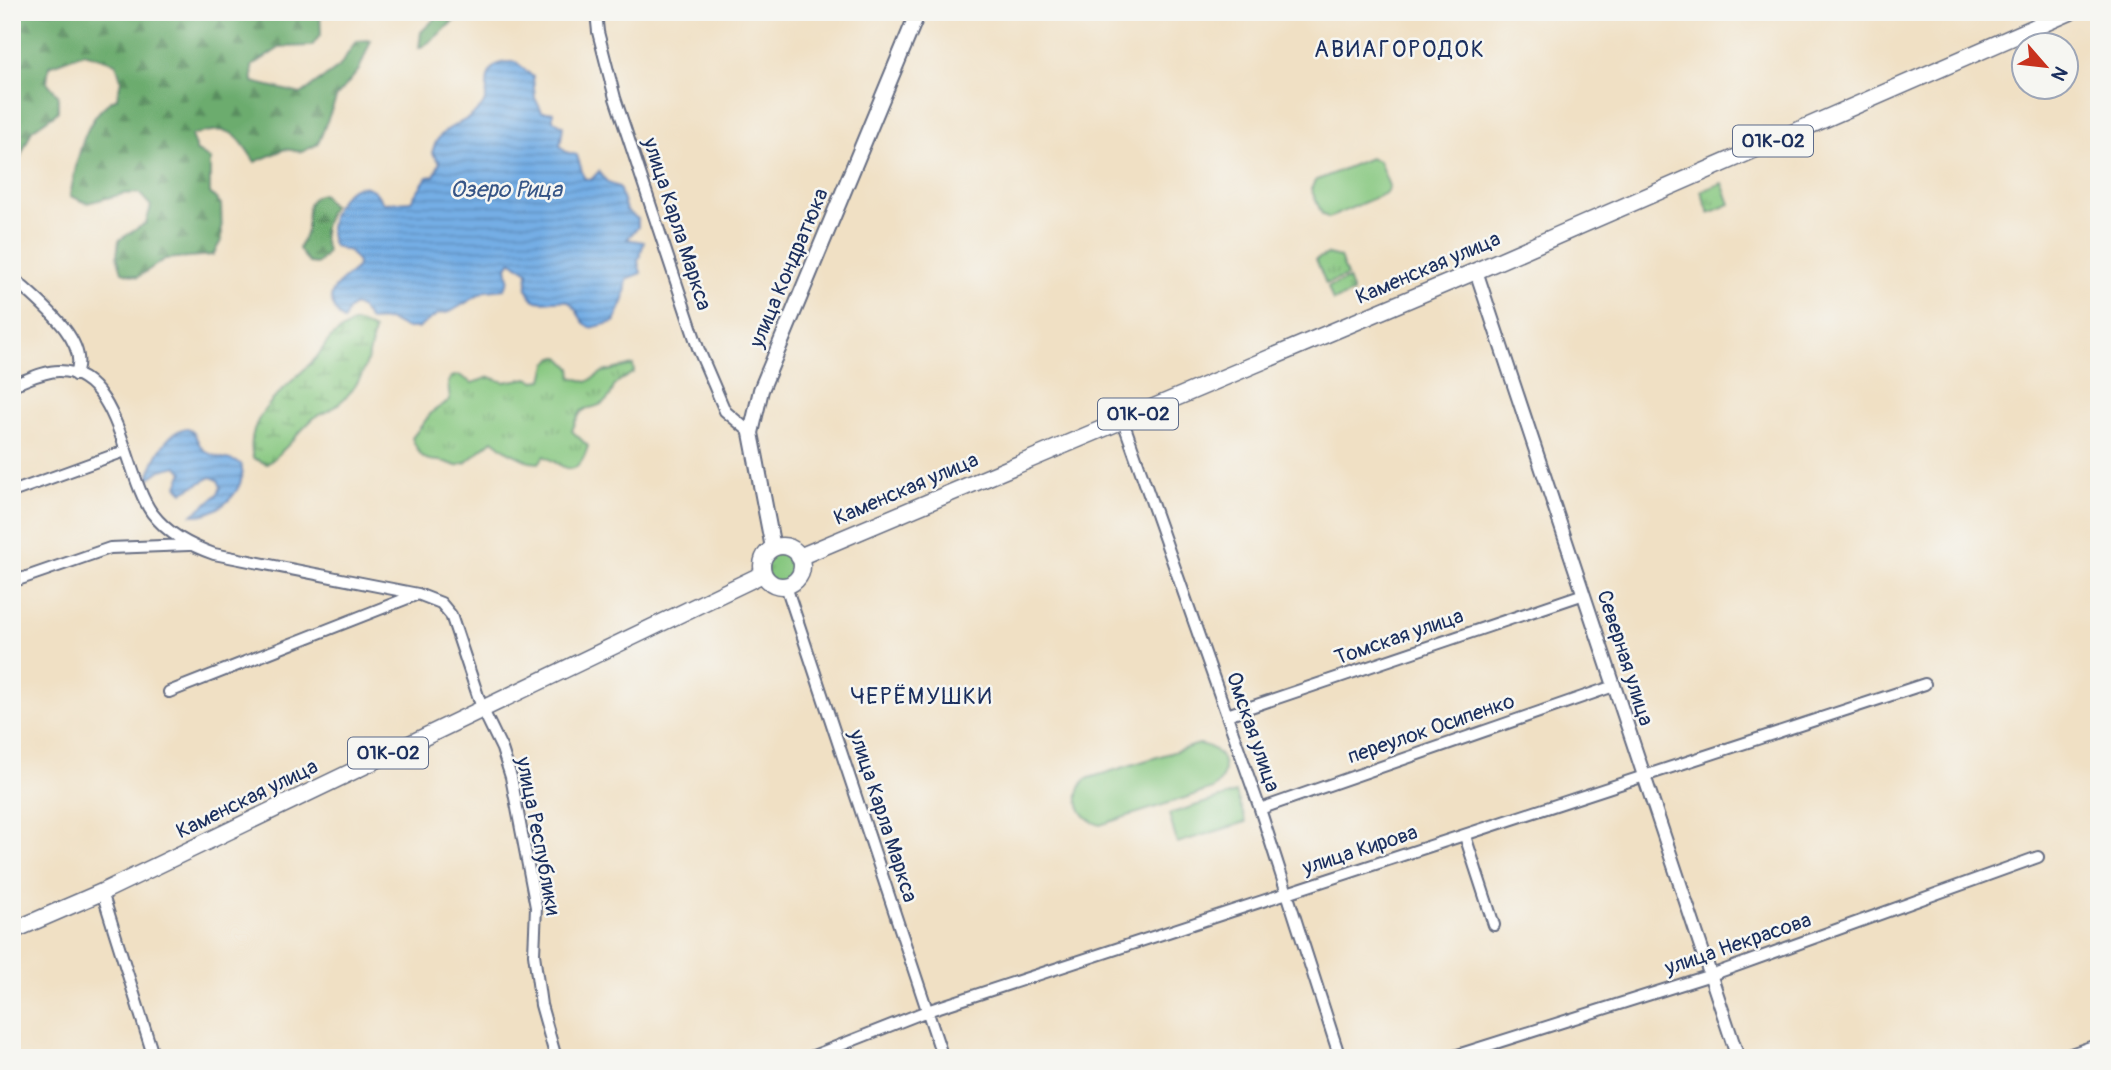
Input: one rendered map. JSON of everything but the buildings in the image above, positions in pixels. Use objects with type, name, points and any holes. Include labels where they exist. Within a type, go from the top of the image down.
[{"type":"main road","name":"улица Кондратюка","points":[[773,548],[751,433],[761,390],[918,12]]},
{"type":"main road","name":"Каменская улица","points":[[799,557],[1476,271],[2070,12]]},
{"type":"main road","points":[[785,547],[799,557],[800,575],[786,586],[775,585],[763,574],[762,562],[773,548],[785,547]]},
{"type":"main road","name":"Каменская улица","points":[[12,930],[102,892],[763,574]]},
{"type":"street","name":"улица Карла Маркса","points":[[596,12],[598,32],[615,98],[698,348],[724,411],[751,433]]},
{"type":"street","name":"Северная улица","points":[[1476,271],[1738,1058]]},
{"type":"street","points":[[13,278],[67,332],[79,356],[75,375]]},
{"type":"street","points":[[12,385],[44,373],[60,371],[75,375],[91,384],[109,406],[142,496],[152,513],[168,531],[191,545]]},
{"type":"street","name":"Омская улица","points":[[1123,421],[1289,893],[1340,1058]]},
{"type":"street","points":[[12,492],[125,451]]},
{"type":"street","points":[[12,582],[110,548],[191,545]]},
{"type":"street","name":"улица Республики","points":[[191,545],[214,554],[418,594],[441,603],[450,615],[482,708],[502,749],[511,777],[536,907],[534,954],[541,1005],[556,1058]]},
{"type":"street","name":"улица Карла Маркса","points":[[786,586],[943,1058]]},
{"type":"street","points":[[169,692],[418,594]]},
{"type":"street","name":"Томская улица","points":[[1227,715],[1584,594]]},
{"type":"street","name":"улица Кирова","points":[[808,1058],[928,1011],[1465,836],[1644,774],[1926,684]]},
{"type":"street","name":"переулок Осипенко","points":[[1260,808],[1614,686]]},
{"type":"street","points":[[1465,836],[1494,925]]},
{"type":"street","name":"улица Некрасова","points":[[1448,1058],[1710,975],[2038,857]]},
{"type":"street","points":[[102,892],[154,1058]]},
{"type":"street","points":[[2059,1058],[2094,1046]]},
{"type":"green space","points":[[12,12],[320,12],[321,34],[312,46],[281,47],[252,66],[253,82],[301,94],[339,67],[356,41],[371,40],[359,70],[337,96],[318,144],[302,152],[285,149],[255,162],[241,142],[229,132],[214,131],[191,135],[196,150],[210,159],[210,193],[221,204],[222,239],[213,255],[165,259],[138,277],[122,272],[117,256],[119,240],[146,223],[151,206],[139,193],[87,203],[70,196],[79,154],[89,127],[96,115],[117,98],[121,80],[116,63],[84,53],[49,66],[47,82],[58,95],[58,112],[32,130],[12,176]]},
{"type":"green space","points":[[442,12],[473,12],[451,23],[434,39],[419,48],[421,32]]},
{"type":"green space","points":[[1370,158],[1379,161],[1389,186],[1386,193],[1329,218],[1322,214],[1311,189],[1315,181]]},
{"type":"green space","points":[[1722,183],[1730,204],[1709,213],[1701,191]]},
{"type":"green space","points":[[322,194],[332,206],[323,231],[327,250],[317,264],[309,263],[299,249],[306,233],[309,204]]},
{"type":"green space","points":[[1328,254],[1340,257],[1347,276],[1326,284],[1316,259]]},
{"type":"green space","points":[[1348,279],[1353,293],[1333,301],[1328,287]]},
{"type":"green space","points":[[352,323],[360,323],[374,330],[366,366],[355,386],[339,403],[314,418],[267,464],[253,458],[251,443],[261,415],[315,359],[330,339]]},
{"type":"green space","points":[[553,357],[560,357],[571,368],[572,377],[587,382],[603,372],[633,365],[634,372],[616,383],[607,400],[584,410],[576,420],[572,431],[588,446],[576,467],[566,468],[544,456],[539,463],[530,462],[507,451],[493,440],[465,463],[456,466],[426,459],[421,455],[412,438],[432,412],[450,400],[448,384],[451,377],[459,375],[472,383],[490,377],[504,382],[528,378],[543,380],[547,364]]},
{"type":"green space","points":[[782,550],[794,555],[799,567],[794,579],[782,584],[770,579],[765,567],[770,555]]},
{"type":"green space","points":[[1199,744],[1215,750],[1223,762],[1223,776],[1213,789],[1100,825],[1082,812],[1078,792],[1086,779]]},
{"type":"green space","points":[[1236,793],[1246,822],[1177,843],[1169,814]]},
{"type":"water","name":"Озеро Рица","points":[[516,62],[533,77],[535,98],[542,112],[553,112],[553,120],[563,126],[560,146],[566,152],[577,155],[584,178],[591,180],[599,171],[608,183],[619,187],[626,210],[638,219],[638,227],[627,239],[644,242],[638,262],[641,273],[627,279],[624,300],[614,322],[591,328],[567,301],[544,302],[534,299],[527,289],[528,272],[511,261],[507,267],[509,279],[505,289],[486,291],[450,312],[438,314],[418,328],[405,328],[390,320],[370,321],[361,308],[354,305],[348,310],[344,321],[336,312],[331,297],[337,286],[356,269],[358,263],[349,251],[334,246],[331,237],[330,225],[338,203],[345,194],[363,186],[374,191],[384,203],[411,201],[427,177],[434,176],[440,162],[432,153],[441,135],[468,119],[482,106],[488,75],[495,66]]},
{"type":"water","points":[[187,428],[209,453],[241,464],[242,474],[236,492],[221,507],[211,512],[192,515],[217,495],[221,487],[218,480],[211,477],[183,492],[177,486],[183,472],[177,466],[161,470],[147,480],[167,441],[179,430]]},
{"type":"district","name":"АВИАГОРОДОК","points":[[1400,49]]},
{"type":"district","name":"ЧЕРЁМУШКИ","points":[[922,696]]}]
